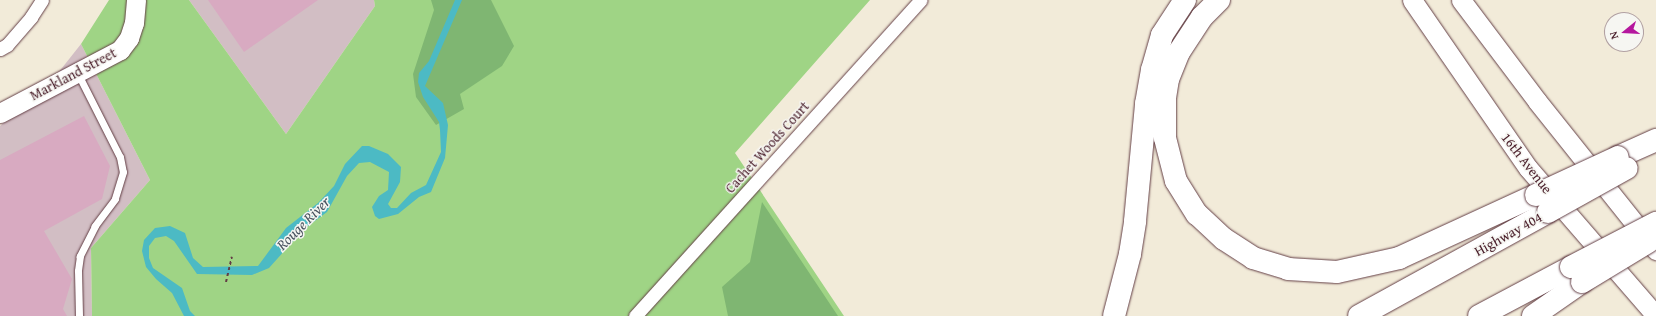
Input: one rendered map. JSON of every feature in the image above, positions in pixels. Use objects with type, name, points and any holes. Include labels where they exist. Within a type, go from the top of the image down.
[{"type":"highway","points":[[1114,316],[1130,254],[1135,221],[1146,104],[1152,70],[1162,35],[1185,0]]},
{"type":"highway","points":[[1219,0],[1202,16],[1179,52],[1168,79],[1164,99],[1165,138],[1176,181],[1197,214],[1224,239],[1253,258],[1288,269],[1337,272],[1399,258],[1542,204],[1622,162],[1656,140]]},
{"type":"highway","points":[[1622,162],[1656,151]]},
{"type":"highway","name":"Highway 404","points":[[1360,316],[1542,204]]},
{"type":"highway","points":[[1533,316],[1577,274],[1656,223]]},
{"type":"highway","points":[[1479,316],[1577,274],[1656,237]]},
{"type":"main road","name":"Markland Street","points":[[0,113],[78,74],[120,50],[129,38],[134,23],[136,0]]},
{"type":"main road","name":"16th Avenue","points":[[1412,0],[1528,168],[1656,316]]},
{"type":"main road","points":[[1462,0],[1537,101],[1656,250]]},
{"type":"street","points":[[0,49],[7,45],[26,23],[42,0]]},
{"type":"street","name":"Cachet Woods Court","points":[[635,316],[921,0]]},
{"type":"lane","points":[[78,74],[120,157],[123,172],[114,199],[94,226],[80,256],[78,271],[79,316]]},
{"type":"path","points":[[226,282],[232,257]]},
{"type":"shaded area","points":[[189,0],[374,0],[375,6],[286,134]]},
{"type":"shaded area","points":[[81,44],[150,180],[91,248],[92,316],[0,316],[0,126],[58,73]]},
{"type":"green space","points":[[109,0],[189,0],[286,134],[375,6],[374,0],[870,0],[735,153],[844,316],[92,316],[91,248],[150,180],[81,44]]},
{"type":"green space","points":[[431,0],[491,0],[514,46],[502,66],[460,94],[464,109],[436,125],[416,97],[413,74],[434,10]]},
{"type":"green space","points":[[762,202],[838,316],[728,316],[722,287],[750,262]]},
{"type":"water","name":"Rouge River","points":[[455,0],[462,0],[425,86],[443,103],[448,125],[445,158],[431,192],[419,197],[398,214],[379,219],[375,216],[372,207],[379,196],[388,190],[389,172],[370,162],[359,163],[347,176],[327,212],[304,229],[269,268],[252,275],[197,274],[174,241],[166,236],[155,238],[149,246],[149,258],[153,268],[182,288],[190,311],[195,316],[184,316],[172,293],[156,279],[146,267],[142,251],[144,240],[155,228],[170,226],[185,233],[193,258],[203,267],[258,266],[286,228],[318,203],[334,186],[345,164],[362,146],[369,146],[388,154],[401,167],[400,182],[388,204],[391,208],[397,208],[411,193],[426,185],[441,152],[440,130],[439,122],[423,97],[418,82],[419,73],[429,61]]},
{"type":"building","points":[[208,0],[318,0],[244,52]]},
{"type":"building","points":[[84,116],[110,166],[102,199],[44,231],[72,279],[63,309],[67,316],[0,316],[0,160]]}]
